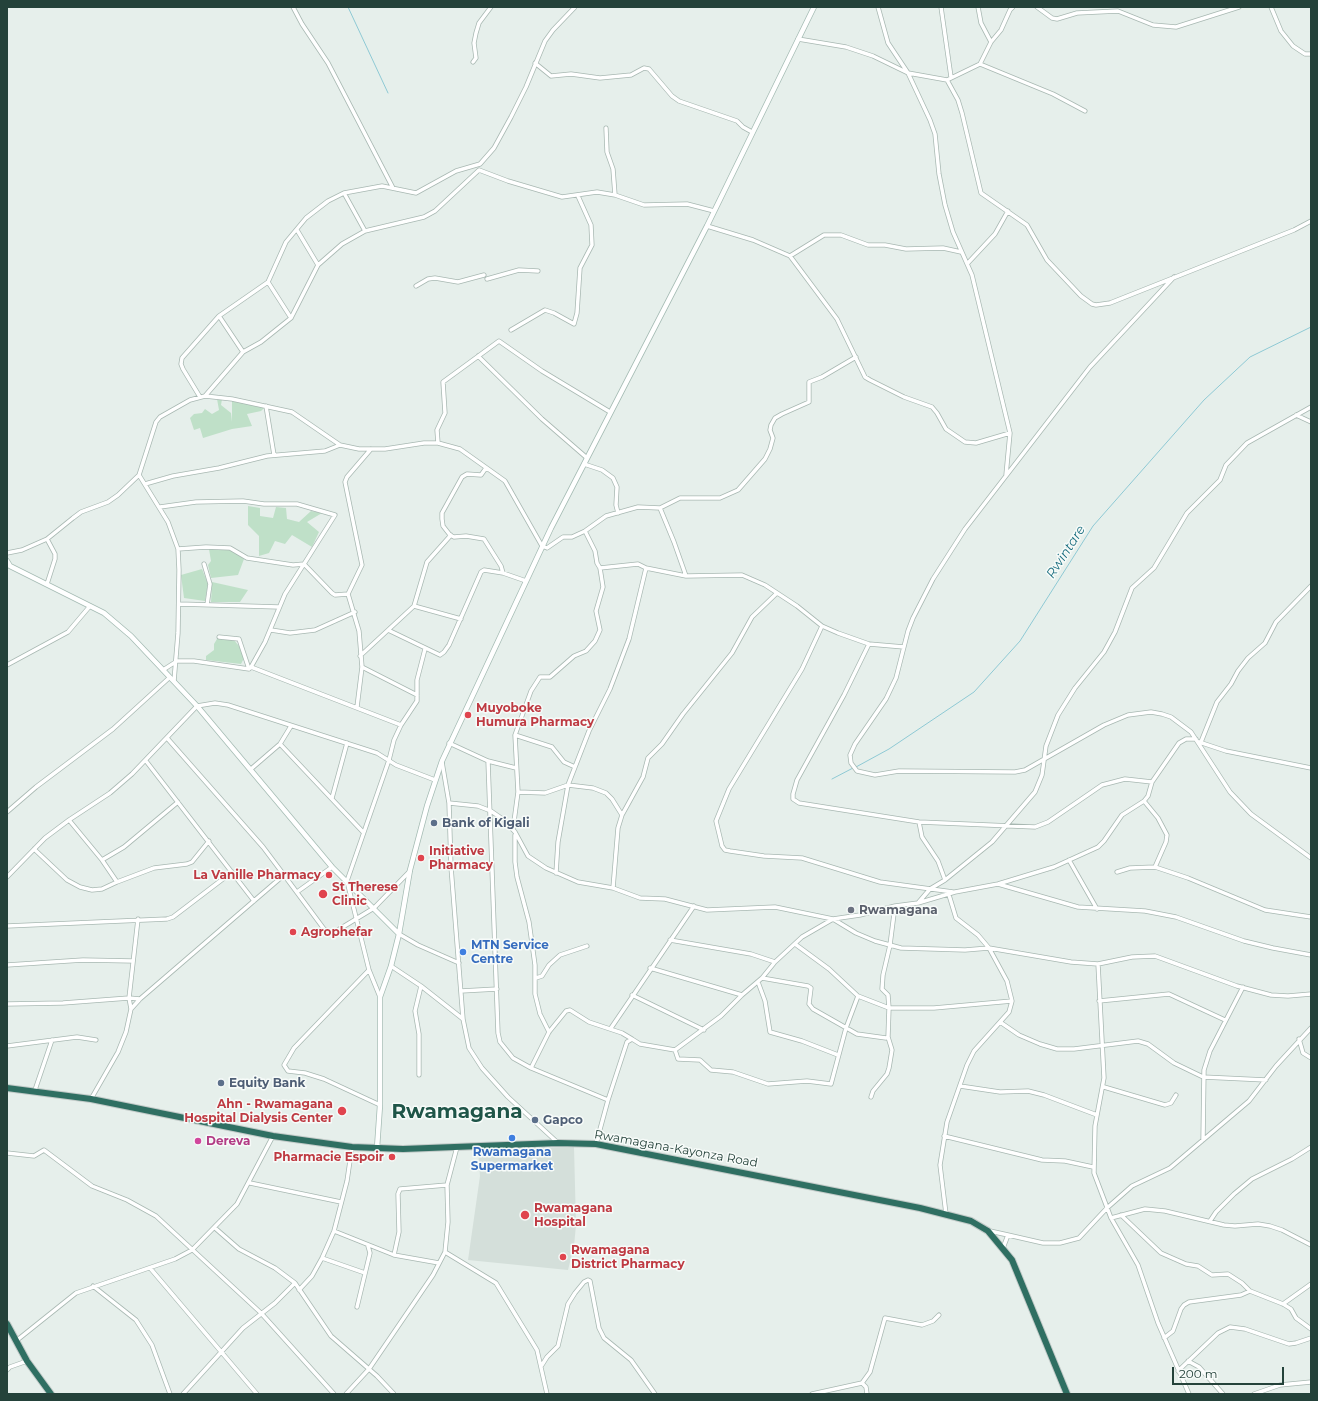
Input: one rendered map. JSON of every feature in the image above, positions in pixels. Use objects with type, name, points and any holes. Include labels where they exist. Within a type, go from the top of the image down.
[{"type":"highway","name":"Rwamagana-Kayonza Road","points":[[7,1088],[35,1090],[91,1099],[273,1136],[352,1147],[457,1147],[558,1143],[596,1144],[946,1214],[971,1221],[988,1231],[1012,1260],[1067,1394]]},
{"type":"highway","points":[[7,1324],[15,1342],[51,1394]]},
{"type":"main road","points":[[377,1148],[380,1105],[380,997],[391,966],[399,934],[410,870],[435,780],[442,761],[449,743],[536,563],[542,546],[707,226],[814,7]]},
{"type":"main road","points":[[8,565],[104,613],[120,626],[197,706],[332,867],[399,934]]},
{"type":"street","points":[[294,7],[302,24],[328,63],[393,188]]},
{"type":"street","points":[[473,62],[476,58],[474,43],[479,23],[491,7]]},
{"type":"street","points":[[200,397],[183,368],[181,361],[219,316],[240,303],[268,282],[286,242],[306,218],[328,201],[344,193],[372,187],[393,188],[416,193],[456,171],[480,164],[494,148],[511,117],[526,87],[535,63],[553,30],[575,7]]},
{"type":"street","points":[[878,7],[888,43],[908,73],[935,134],[939,174],[945,205],[961,252],[968,264],[980,304],[1010,433],[1006,476]]},
{"type":"street","points":[[941,7],[949,78],[962,113],[981,193],[1026,225],[1048,260],[1081,296],[1092,304],[1096,305],[1110,303],[1310,223]]},
{"type":"street","points":[[978,7],[982,23],[991,42]]},
{"type":"street","points":[[798,40],[846,47],[860,51],[908,73],[949,78],[972,69],[980,64],[991,42],[1001,30],[1010,10],[1013,7]]},
{"type":"street","points":[[1037,7],[1047,16],[1057,19],[1077,13],[1117,9],[1153,24],[1176,27],[1239,7]]},
{"type":"street","points":[[1271,7],[1281,31],[1293,46],[1305,54],[1311,54]]},
{"type":"street","points":[[535,63],[551,76],[571,74],[600,78],[631,75],[644,68],[649,69],[672,96],[679,101],[737,121],[743,127],[752,132]]},
{"type":"street","points":[[980,64],[1053,94],[1085,111]]},
{"type":"street","points":[[606,128],[607,152],[613,169],[615,195]]},
{"type":"street","points":[[205,396],[243,352],[261,342],[290,318],[318,265],[342,244],[365,231],[419,218],[435,211],[479,170],[508,181],[562,197],[578,196],[590,192],[615,195],[644,205],[687,204],[714,210]]},
{"type":"street","points":[[344,193],[365,231]]},
{"type":"street","points":[[511,330],[545,310],[554,313],[574,324],[577,313],[580,268],[592,245],[591,226],[578,196]]},
{"type":"street","points":[[968,264],[995,234],[1008,211]]},
{"type":"street","points":[[707,226],[753,240],[790,256],[837,319],[865,377],[904,397],[932,407],[937,412],[946,429],[965,442],[976,443],[1010,433]]},
{"type":"street","points":[[297,230],[318,265]]},
{"type":"street","points":[[790,256],[824,235],[834,234],[841,235],[868,246],[885,245],[906,249],[943,248],[961,252]]},
{"type":"street","points":[[487,279],[519,270],[538,271]]},
{"type":"street","points":[[416,286],[428,278],[458,282],[484,275]]},
{"type":"street","points":[[1174,277],[1090,366],[965,529],[933,579],[913,618],[896,678],[886,699],[855,744],[850,756],[851,763],[857,771],[875,775],[899,771],[1015,772],[1025,770],[1104,725],[1128,715],[1140,713],[1162,714],[1171,717],[1187,728],[1198,741],[1230,792],[1252,814],[1311,858]]},
{"type":"street","points":[[268,282],[290,318]]},
{"type":"street","points":[[219,316],[243,352]]},
{"type":"street","points":[[438,443],[437,430],[446,413],[443,382],[499,340],[542,371],[610,412]]},
{"type":"street","points":[[478,356],[542,419],[587,458]]},
{"type":"street","points":[[7,553],[22,550],[47,539],[81,512],[108,502],[139,475],[156,422],[164,414],[205,396],[231,398],[292,412],[300,416],[340,445],[359,448],[385,449],[424,443],[438,443],[460,449],[505,481],[542,546],[547,548],[563,537],[572,537],[585,531],[598,520],[618,513],[638,507],[660,508],[680,498],[720,498],[738,490],[765,459],[773,438],[770,430],[775,418],[809,402],[809,382],[822,377],[856,357]]},
{"type":"street","points":[[266,406],[274,455]]},
{"type":"street","points":[[918,903],[930,889],[946,880],[992,842],[1035,792],[1042,775],[1042,761],[1052,728],[1067,700],[1104,652],[1120,621],[1132,588],[1154,568],[1187,513],[1220,480],[1226,465],[1247,443],[1311,407]]},
{"type":"street","points":[[1296,415],[1311,422]]},
{"type":"street","points":[[145,484],[173,476],[274,455],[325,451],[340,445]]},
{"type":"street","points":[[357,707],[362,667],[359,631],[355,612],[348,594],[362,565],[345,482],[346,477],[371,449]]},
{"type":"street","points":[[584,464],[602,470],[613,478],[617,487],[616,505],[618,513]]},
{"type":"street","points":[[486,468],[481,475],[468,474],[462,477],[457,483],[442,513],[444,526],[451,536],[454,537],[478,537],[484,539],[501,566],[503,573]]},
{"type":"street","points":[[139,475],[160,506],[168,522],[178,549],[179,604],[177,661],[174,681]]},
{"type":"street","points":[[474,692],[568,494]]},
{"type":"street","points":[[160,506],[196,502],[244,501],[264,504],[297,504],[335,515],[279,607],[271,630],[250,668]]},
{"type":"street","points":[[660,508],[686,576]]},
{"type":"street","points":[[549,1032],[540,1014],[535,994],[536,978],[529,922],[517,877],[515,862],[514,831],[518,792],[514,735],[537,679],[540,677],[550,677],[574,656],[586,651],[595,641],[600,630],[596,611],[603,587],[595,551],[585,531]]},
{"type":"street","points":[[360,656],[414,606],[427,562],[451,536]]},
{"type":"street","points":[[47,539],[55,554],[55,559],[47,584]]},
{"type":"street","points":[[178,549],[206,546],[230,548],[247,558],[293,565],[304,564]]},
{"type":"street","points":[[204,564],[210,584],[207,605]]},
{"type":"street","points":[[304,564],[332,593],[335,595],[348,594]]},
{"type":"street","points":[[600,568],[638,564],[646,568],[686,576],[742,575],[777,593],[822,626],[869,644],[904,647]]},
{"type":"street","points":[[556,873],[558,842],[568,785],[589,731],[610,689],[629,639],[646,568]]},
{"type":"street","points":[[388,630],[440,655],[444,652],[461,619],[481,572],[484,570],[503,573],[526,581]]},
{"type":"street","points":[[1198,741],[1215,707],[1238,671],[1248,658],[1265,643],[1276,622],[1311,586]]},
{"type":"street","points":[[613,888],[616,839],[622,815],[643,777],[648,758],[662,744],[683,714],[732,653],[752,617],[777,593]]},
{"type":"street","points":[[179,604],[279,607]]},
{"type":"street","points":[[7,666],[68,632],[90,606]]},
{"type":"street","points":[[414,606],[461,619]]},
{"type":"street","points":[[271,630],[290,633],[315,630],[355,612]]},
{"type":"street","points":[[822,626],[802,669],[729,789],[716,821],[722,846],[725,850],[764,856],[802,858],[873,880],[954,892],[998,884],[1042,871],[1098,847],[1122,815],[1144,801],[1148,796],[1152,782],[1179,743],[1186,740],[1198,741],[1226,751],[1311,768]]},
{"type":"street","points":[[219,636],[239,639],[250,668]]},
{"type":"street","points":[[869,644],[844,695],[797,780],[793,794],[794,799],[804,805],[919,822],[1004,827],[1035,827],[1042,825],[1102,785],[1125,779],[1152,782]]},
{"type":"street","points":[[380,997],[369,970],[347,881],[389,760],[394,740],[401,725],[415,706],[418,674],[425,649]]},
{"type":"street","points":[[163,670],[177,661],[250,668],[289,684],[357,707],[401,725]]},
{"type":"street","points":[[362,667],[417,695]]},
{"type":"street","points":[[7,812],[36,787],[113,729],[169,678]]},
{"type":"street","points":[[7,877],[34,849],[69,820],[110,793],[146,760],[197,706],[215,703],[228,705],[377,752],[402,768],[435,780]]},
{"type":"street","points":[[251,769],[280,744],[291,726]]},
{"type":"street","points":[[514,735],[552,747],[564,762],[575,767]]},
{"type":"street","points":[[167,738],[262,847],[324,929],[333,933],[374,908],[410,870]]},
{"type":"street","points":[[332,798],[347,743]]},
{"type":"street","points":[[449,743],[488,760],[516,768]]},
{"type":"street","points":[[280,744],[363,832]]},
{"type":"street","points":[[146,760],[254,901]]},
{"type":"street","points":[[488,760],[498,1033],[500,1042],[514,1058],[531,1068],[608,1100]]},
{"type":"street","points":[[442,761],[450,803],[451,867],[463,1019],[469,1048],[482,1068],[508,1097],[558,1143]]},
{"type":"street","points":[[518,792],[545,793],[568,785],[593,788],[606,793],[612,799],[622,815]]},
{"type":"street","points":[[1144,801],[1158,818],[1166,835],[1166,842],[1155,867]]},
{"type":"street","points":[[102,860],[124,848],[158,817],[178,802]]},
{"type":"street","points":[[450,803],[478,806],[491,811],[504,820],[514,831],[528,856],[556,873],[589,885],[613,888],[640,898],[665,899],[716,910],[776,907],[833,919],[856,933],[874,941],[901,948],[965,950],[989,948],[1071,962],[1098,964],[1132,957],[1155,956],[1243,987],[1271,995],[1288,996],[1311,994]]},
{"type":"street","points":[[69,820],[102,860],[116,882]]},
{"type":"street","points":[[919,822],[922,837],[938,861],[946,880]]},
{"type":"street","points":[[34,849],[67,880],[80,887],[92,890],[102,889],[116,882],[154,868],[192,862],[209,841]]},
{"type":"street","points":[[1069,860],[1097,909]]},
{"type":"street","points":[[297,892],[332,867]]},
{"type":"street","points":[[1117,872],[1130,868],[1155,867],[1188,878],[1265,910],[1311,917]]},
{"type":"street","points":[[7,926],[110,923],[138,919],[167,919],[173,917],[232,872]]},
{"type":"street","points":[[131,1009],[140,999],[284,875]]},
{"type":"street","points":[[998,884],[1066,905],[1097,909],[1146,911],[1176,917],[1244,941],[1311,955]]},
{"type":"street","points":[[531,1068],[549,1032],[566,1011],[570,1010],[589,1022],[611,1028],[630,1036],[632,1040],[640,1044],[675,1050],[721,1016],[762,978],[775,962],[807,933],[833,919],[860,915],[895,906],[918,903],[949,895],[954,892]]},
{"type":"street","points":[[946,1214],[940,1173],[947,1122],[974,1051],[1009,1012],[1012,1001],[1007,981],[989,948],[978,935],[956,918],[949,895]]},
{"type":"street","points":[[611,1028],[650,968],[694,906]]},
{"type":"street","points":[[871,1098],[873,1091],[887,1074],[892,1050],[888,1037],[890,1008],[888,995],[882,989],[882,975],[890,945],[895,906]]},
{"type":"street","points":[[91,1099],[121,1045],[126,1032],[131,1009],[129,998],[138,919]]},
{"type":"street","points":[[399,934],[418,945],[459,964]]},
{"type":"street","points":[[670,940],[752,954],[775,962]]},
{"type":"street","points":[[795,944],[830,968],[858,996],[890,1008],[934,1008],[1012,1001]]},
{"type":"street","points":[[536,978],[542,976],[549,965],[560,955],[587,946]]},
{"type":"street","points":[[7,965],[83,960],[134,960]]},
{"type":"street","points":[[1098,964],[1104,1087],[1097,1115],[1093,1167],[1111,1218],[1138,1265],[1164,1338],[1189,1394]]},
{"type":"street","points":[[391,966],[421,986],[463,1019]]},
{"type":"street","points":[[650,968],[742,995]]},
{"type":"street","points":[[369,970],[294,1048],[284,1065],[288,1071],[305,1073],[324,1079],[380,1105]]},
{"type":"street","points":[[762,978],[808,986],[811,988],[812,992],[810,1007],[846,1028],[865,1036],[883,1039],[888,1037]]},
{"type":"street","points":[[758,982],[764,1001],[770,1032],[802,1041],[838,1055]]},
{"type":"street","points":[[419,1075],[418,1034],[415,1011],[421,986]]},
{"type":"street","points":[[1203,1140],[1203,1077],[1210,1051],[1243,987]]},
{"type":"street","points":[[461,991],[497,989]]},
{"type":"street","points":[[1099,1001],[1169,994],[1225,1020]]},
{"type":"street","points":[[632,995],[704,1030]]},
{"type":"street","points":[[675,1050],[678,1059],[700,1060],[712,1070],[733,1072],[773,1084],[807,1081],[831,1084],[846,1028],[858,996]]},
{"type":"street","points":[[7,1004],[63,1003],[129,998],[140,999]]},
{"type":"street","points":[[1000,1022],[1019,1035],[1057,1049],[1102,1046],[1138,1041],[1144,1042],[1174,1062],[1203,1077],[1266,1080]]},
{"type":"street","points":[[988,1231],[1043,1243],[1072,1241],[1079,1238],[1107,1208],[1132,1186],[1170,1168],[1249,1101],[1300,1039],[1311,1028]]},
{"type":"street","points":[[7,1046],[84,1037],[96,1040]]},
{"type":"street","points":[[1300,1039],[1303,1053],[1311,1058]]},
{"type":"street","points":[[35,1090],[52,1040]]},
{"type":"street","points":[[596,1144],[608,1100],[627,1042],[632,1040]]},
{"type":"street","points":[[960,1086],[1000,1092],[1028,1091],[1044,1095],[1097,1115]]},
{"type":"street","points":[[1104,1087],[1165,1105],[1171,1103],[1176,1095]]},
{"type":"street","points":[[15,1342],[76,1293],[176,1259],[192,1250],[237,1204],[273,1136]]},
{"type":"street","points":[[944,1136],[1042,1160],[1065,1161],[1093,1167]]},
{"type":"street","points":[[299,1290],[312,1276],[334,1231],[347,1182],[352,1147]]},
{"type":"street","points":[[346,1394],[369,1369],[445,1252],[448,1222],[446,1185],[457,1147]]},
{"type":"street","points":[[1210,1221],[1216,1212],[1252,1179],[1292,1159],[1311,1147]]},
{"type":"street","points":[[7,1152],[34,1156],[44,1150],[92,1186],[127,1200],[156,1216],[261,1313],[334,1394]]},
{"type":"street","points":[[250,1182],[341,1202]]},
{"type":"street","points":[[394,1255],[400,1232],[398,1194],[400,1188],[446,1185]]},
{"type":"street","points":[[1111,1218],[1121,1214],[1152,1210],[1165,1211],[1235,1226],[1258,1224],[1282,1230],[1311,1246]]},
{"type":"street","points":[[1121,1214],[1161,1253],[1186,1264],[1198,1266],[1212,1275],[1228,1274],[1242,1283],[1250,1291],[1283,1304],[1291,1309],[1296,1318],[1311,1330]]},
{"type":"street","points":[[215,1228],[239,1249],[275,1268],[295,1283],[327,1332],[369,1369],[394,1394]]},
{"type":"street","points":[[334,1231],[368,1246],[394,1255],[439,1263]]},
{"type":"street","points":[[1003,1248],[1008,1235]]},
{"type":"street","points":[[357,1307],[370,1253],[368,1246]]},
{"type":"street","points":[[370,1253],[377,1249]]},
{"type":"street","points":[[445,1252],[496,1283],[532,1338],[542,1365],[547,1394]]},
{"type":"street","points":[[322,1258],[366,1273]]},
{"type":"street","points":[[150,1268],[256,1394]]},
{"type":"street","points":[[542,1365],[547,1357],[558,1346],[568,1304],[584,1282],[588,1280],[590,1281],[599,1328],[604,1338],[631,1360],[655,1394]]},
{"type":"street","points":[[183,1394],[243,1328],[295,1283]]},
{"type":"street","points":[[1283,1304],[1311,1284]]},
{"type":"street","points":[[93,1286],[136,1320],[152,1345],[170,1394]]},
{"type":"street","points":[[1164,1338],[1173,1331],[1181,1309],[1189,1302],[1241,1295],[1250,1291]]},
{"type":"street","points":[[812,1394],[862,1383],[870,1372],[885,1318],[922,1325],[933,1321],[939,1316]]},
{"type":"street","points":[[1178,1370],[1218,1333],[1230,1327],[1245,1329],[1289,1344],[1311,1338]]},
{"type":"street","points":[[7,1370],[10,1367],[27,1361]]},
{"type":"street","points":[[1188,1361],[1199,1367],[1223,1394]]},
{"type":"street","points":[[1254,1394],[1280,1385],[1311,1382]]},
{"type":"street","points":[[862,1383],[866,1387],[867,1394]]},
{"type":"shaded area","name":"Rwamagana Hospital","points":[[574,1147],[576,1225],[574,1246],[568,1270],[468,1260],[480,1176],[478,1150]]},
{"type":"green space","points":[[217,399],[222,399],[221,405],[231,413],[232,422],[232,399],[266,406],[261,411],[247,414],[252,426],[232,429],[203,438],[200,428],[194,430],[190,418],[194,414],[202,413],[205,409],[212,414],[219,410]]},
{"type":"green space","points":[[248,506],[260,508],[260,516],[273,518],[276,507],[286,508],[287,519],[299,522],[311,511],[322,513],[307,522],[319,532],[312,547],[292,535],[285,544],[275,541],[269,553],[259,556],[259,536],[248,525]]},
{"type":"green space","points":[[209,549],[231,550],[244,559],[238,575],[211,578],[208,565],[211,561]]},
{"type":"green space","points":[[202,569],[208,584],[205,601],[184,598],[181,575]]},
{"type":"green space","points":[[212,582],[248,590],[240,602],[211,602]]},
{"type":"green space","points":[[217,639],[233,639],[239,646],[244,658],[241,664],[206,660],[206,656],[214,650],[214,644]]},
{"type":"waterway","points":[[348,7],[388,93]]},
{"type":"waterway","name":"Rwintare","points":[[856,767],[889,749],[974,692],[1020,641],[1093,526],[1204,400],[1250,357],[1311,327]]},
{"type":"waterway","name":"Rwintare","points":[[832,779],[853,768]]},
{"type":"place","name":"Muyoboke Humura Pharmacy","points":[[468,715]]},
{"type":"place","name":"Bank of Kigali","points":[[434,823]]},
{"type":"place","name":"Initiative Pharmacy","points":[[421,858]]},
{"type":"place","name":"La Vanille Pharmacy","points":[[329,875]]},
{"type":"place","name":"St Therese Clinic","points":[[323,894]]},
{"type":"place","name":"Rwamagana","points":[[851,910]]},
{"type":"place","name":"Agrophefar","points":[[293,932]]},
{"type":"place","name":"MTN Service Centre","points":[[463,952]]},
{"type":"place","name":"Equity Bank","points":[[221,1083]]},
{"type":"place","name":"Ahn - Rwamagana Hospital Dialysis Center","points":[[342,1111]]},
{"type":"place","name":"Gapco","points":[[535,1120]]},
{"type":"place","name":"Rwamagana Supermarket","points":[[512,1138]]},
{"type":"place","name":"Dereva","points":[[198,1141]]},
{"type":"place","name":"Pharmacie Espoir","points":[[392,1157]]},
{"type":"place","name":"Rwamagana Hospital","points":[[525,1215]]},
{"type":"place","name":"Rwamagana District Pharmacy","points":[[563,1257]]},
{"type":"district","name":"Rwamagana","points":[[457,1112]]}]
